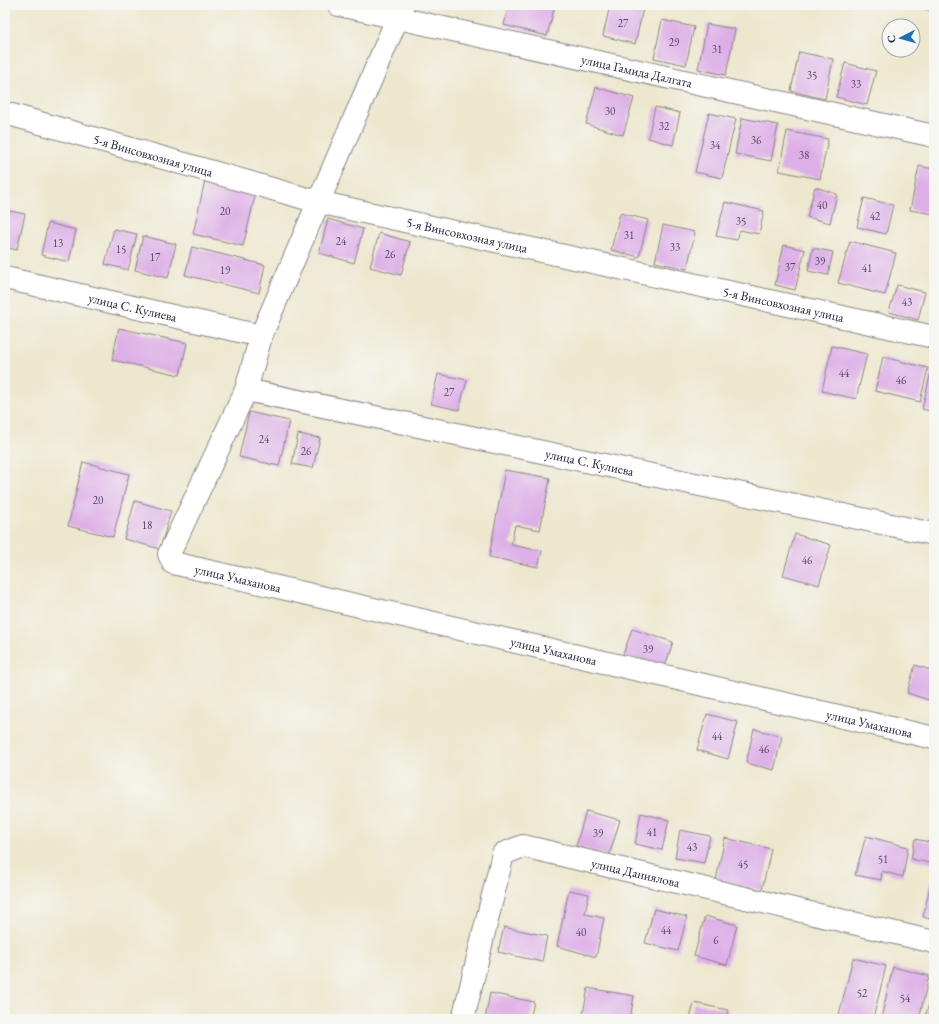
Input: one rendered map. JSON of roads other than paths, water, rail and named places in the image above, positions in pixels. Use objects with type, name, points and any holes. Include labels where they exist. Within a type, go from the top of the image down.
[{"type":"street","name":"улица Гамида Далгата","points":[[339,5],[400,12],[934,136]]},
{"type":"street","points":[[246,390],[261,336],[400,12]]},
{"type":"street","name":"5-я Винсовхозная улица","points":[[5,113],[318,202],[934,337]]},
{"type":"street","name":"улица С. Кулиева","points":[[5,278],[261,336]]},
{"type":"street","name":"улица С. Кулиева","points":[[246,390],[934,534]]},
{"type":"street","name":"улица Умаханова","points":[[246,390],[169,554],[173,563],[934,738]]},
{"type":"street","name":"улица Даниялова","points":[[463,1019],[503,854],[523,846],[934,942]]}]
